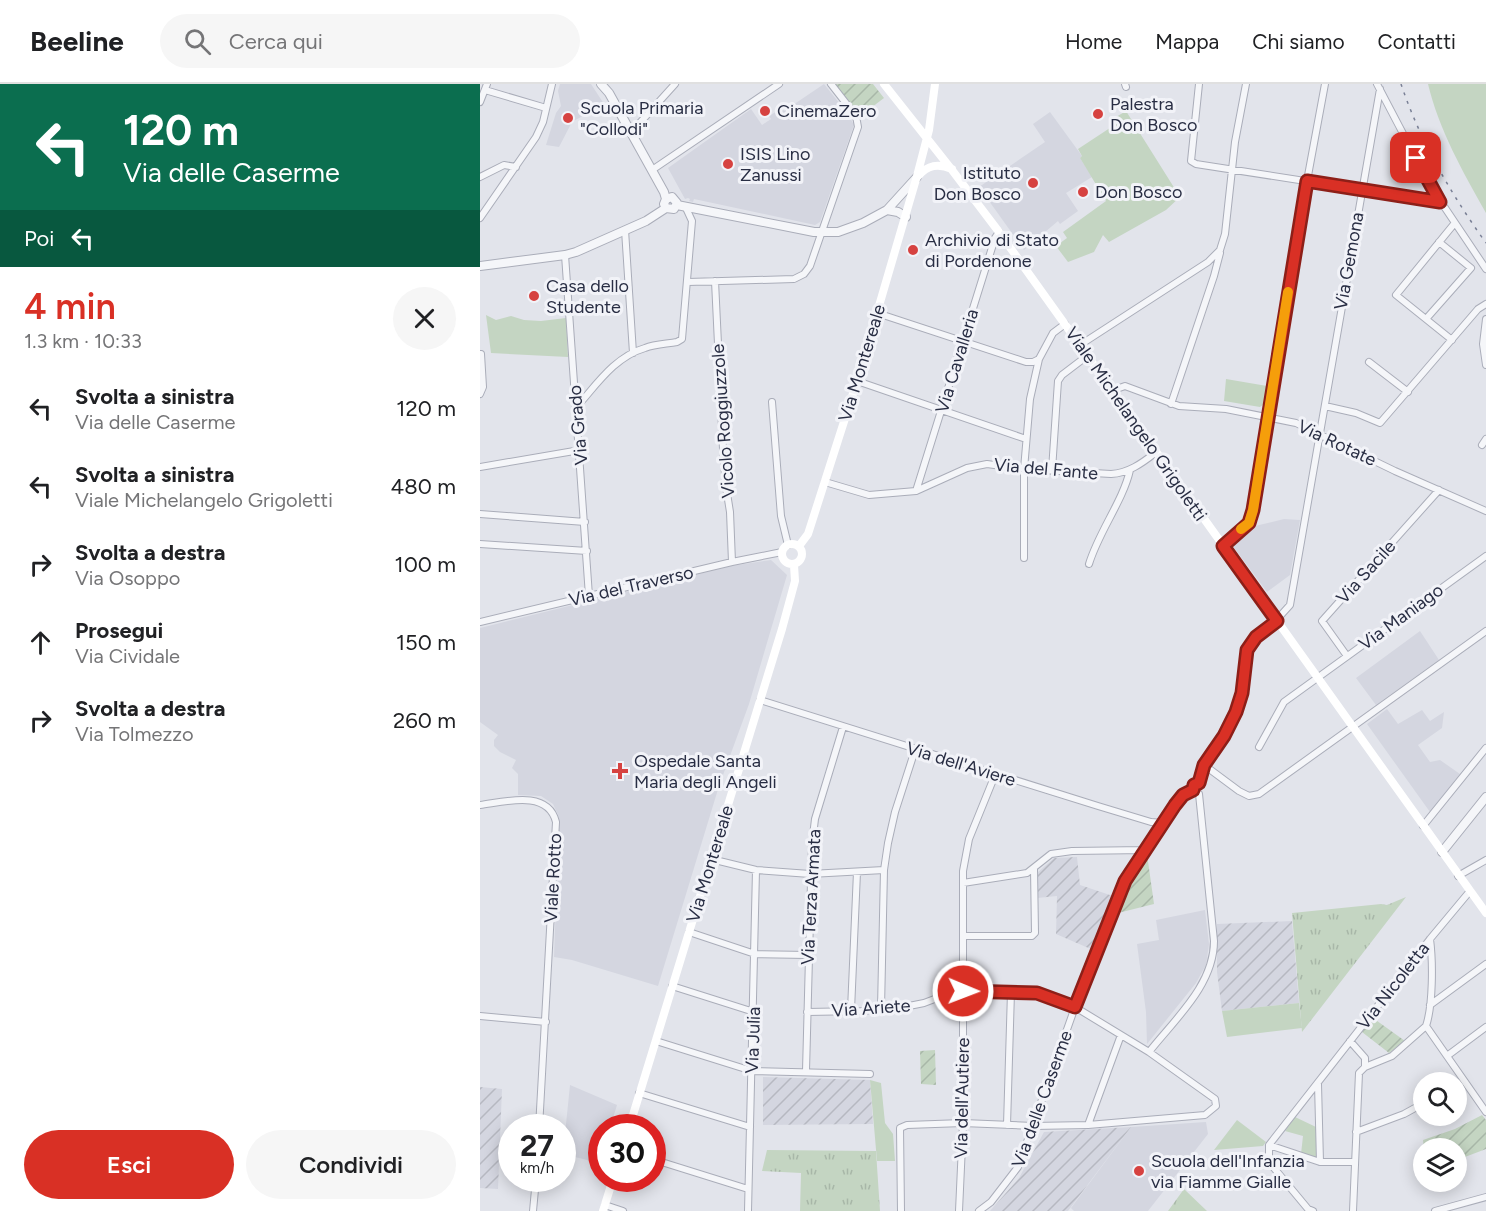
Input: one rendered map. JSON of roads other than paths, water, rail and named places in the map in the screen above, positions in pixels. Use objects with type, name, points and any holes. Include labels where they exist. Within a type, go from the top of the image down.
[{"type":"main road","name":"Viale Michelangelo Grigoletti","points":[[884,84],[999,232],[1486,913]]},
{"type":"main road","name":"Via Montereale","points":[[799,546],[808,534],[825,482],[907,213],[927,140],[934,84]]},
{"type":"main road","points":[[917,176],[923,170],[934,166],[952,170]]},
{"type":"main road","points":[[794,544],[799,546],[803,551],[802,558],[794,565],[785,561],[785,548],[794,544]]},
{"type":"main road","name":"Via Montereale","points":[[633,1114],[795,581],[794,565]]},
{"type":"main road","points":[[604,1208],[609,1192]]},
{"type":"street","points":[[480,218],[536,137],[552,84]]},
{"type":"street","points":[[601,84],[609,93],[652,170],[666,199],[664,203],[666,208]]},
{"type":"street","points":[[630,130],[637,126],[675,84]]},
{"type":"street","points":[[652,170],[779,84]]},
{"type":"street","points":[[688,282],[794,279],[804,274],[810,266],[823,233],[858,123],[856,116],[831,84]]},
{"type":"street","points":[[1199,84],[1191,160],[1196,164],[1440,202]]},
{"type":"street","points":[[1171,404],[1215,276],[1225,234],[1232,170],[1246,84]]},
{"type":"street","points":[[1223,546],[1249,523],[1325,84]]},
{"type":"street","points":[[1378,86],[1440,202],[1486,269]]},
{"type":"street","name":"Via Gemona","points":[[1277,621],[1290,605],[1321,434],[1378,86]]},
{"type":"street","points":[[480,102],[486,87],[546,108]]},
{"type":"street","points":[[480,177],[504,165],[516,167]]},
{"type":"street","points":[[666,199],[674,198],[677,205],[686,208],[823,233],[838,232],[856,227],[890,207],[917,176]]},
{"type":"street","points":[[666,208],[672,210],[677,205]]},
{"type":"street","points":[[890,207],[898,212],[907,213]]},
{"type":"street","points":[[480,266],[565,255],[646,221],[666,208]]},
{"type":"street","points":[[575,404],[581,402],[612,368],[633,353],[643,348],[682,339],[692,221],[686,208]]},
{"type":"street","points":[[1452,340],[1396,295],[1454,224]]},
{"type":"street","points":[[625,230],[633,353]]},
{"type":"street","name":"Via Cavalleria","points":[[916,491],[995,238],[999,232]]},
{"type":"street","points":[[1426,319],[1471,268],[1439,242]]},
{"type":"street","points":[[1080,345],[1208,262],[1221,250]]},
{"type":"street","name":"Via Grado","points":[[565,255],[589,596]]},
{"type":"street","name":"Vicolo Roggiuzzole","points":[[715,281],[723,449],[730,512],[732,562]]},
{"type":"street","points":[[1325,406],[1356,412],[1380,423],[1478,309],[1486,304]]},
{"type":"street","points":[[877,313],[1026,362],[1038,359]]},
{"type":"street","points":[[1486,319],[1483,344],[1486,365]]},
{"type":"street","points":[[1024,558],[1024,468],[1030,399],[1038,359],[1053,333],[1065,324]]},
{"type":"street","points":[[480,394],[483,387],[481,354]]},
{"type":"street","points":[[1052,470],[1058,381],[1062,375],[1087,356]]},
{"type":"street","points":[[1369,362],[1408,392]]},
{"type":"street","points":[[857,381],[1026,439]]},
{"type":"street","name":"Via Rotate","points":[[1112,391],[1125,386],[1171,404],[1226,409],[1296,423],[1486,510]]},
{"type":"street","points":[[772,402],[785,548]]},
{"type":"street","points":[[480,467],[580,450]]},
{"type":"street","name":"Via del Fante","points":[[825,482],[869,495],[916,491],[967,468],[987,464],[1110,474],[1130,470],[1155,453]]},
{"type":"street","name":"Via del Fante","points":[[1089,564],[1095,546],[1127,482],[1130,470]]},
{"type":"street","name":"Via Sacile","points":[[1347,656],[1322,621],[1439,490]]},
{"type":"street","points":[[480,514],[585,522]]},
{"type":"street","points":[[480,544],[587,551]]},
{"type":"street","name":"Via del Traverso","points":[[480,622],[785,548]]},
{"type":"street","name":"Via Maniago","points":[[1259,747],[1284,702],[1486,556]]},
{"type":"street","name":"Via delle Caserme","points":[[979,1211],[991,1202],[1018,1167],[1075,1007],[1125,881],[1183,795],[1193,790],[1194,785],[1199,783],[1204,765],[1224,736],[1236,712],[1242,693],[1247,650],[1256,637],[1277,621]]},
{"type":"street","points":[[1204,765],[1239,791],[1249,796],[1259,795],[1486,632]]},
{"type":"street","name":"Via dell'Aviere","points":[[760,700],[995,775],[1151,822],[1164,823]]},
{"type":"street","name":"Via Terza Armata","points":[[806,1071],[810,874],[815,819],[843,727]]},
{"type":"street","points":[[1423,826],[1486,748]]},
{"type":"street","points":[[881,1008],[884,870],[895,812],[915,750]]},
{"type":"street","name":"Via dell'Autiere","points":[[959,1211],[963,1123],[963,871],[969,839],[995,775]]},
{"type":"street","name":"Via delle Caserme","points":[[1199,783],[1204,788],[1199,794]]},
{"type":"street","points":[[1149,1052],[1195,995],[1214,958],[1199,794],[1194,793],[1193,790]]},
{"type":"street","points":[[1442,852],[1486,797]]},
{"type":"street","name":"Viale Rotto","points":[[480,805],[533,800],[547,807],[555,817],[540,1114]]},
{"type":"street","points":[[963,883],[1027,873],[1051,854],[1072,851],[1145,850]]},
{"type":"street","points":[[711,859],[756,870],[810,874],[884,870]]},
{"type":"street","points":[[1458,876],[1486,860]]},
{"type":"street","points":[[963,936],[1032,936],[1035,933],[1034,869]]},
{"type":"street","name":"Via Julia","points":[[748,1211],[756,870]]},
{"type":"street","points":[[851,1011],[857,872]]},
{"type":"street","name":"Via Nicoletta","points":[[1269,1145],[1470,891]]},
{"type":"street","points":[[689,932],[755,954],[808,955]]},
{"type":"street","points":[[1353,1211],[1359,1073],[1365,1067],[1392,1056],[1426,1026],[1430,1005],[1432,955],[1430,939]]},
{"type":"street","points":[[1430,1005],[1486,964]]},
{"type":"street","points":[[672,986],[754,1012]]},
{"type":"street","name":"Via Ariete","points":[[807,1012],[851,1011],[924,1004],[941,995],[963,991],[1037,993],[1075,1007],[1149,1052],[1215,1099],[1216,1106],[1212,1112],[1205,1115],[1088,1125]]},
{"type":"street","points":[[1008,1125],[1011,992]]},
{"type":"street","points":[[480,1016],[546,1022]]},
{"type":"street","points":[[1426,1026],[1458,1072]]},
{"type":"street","points":[[1447,1056],[1486,1027]]},
{"type":"street","points":[[901,1211],[900,1128],[907,1125],[963,1123],[1033,1126],[1088,1125],[1121,1035]]},
{"type":"street","points":[[656,1041],[752,1071],[870,1074]]},
{"type":"street","points":[[1350,1041],[1365,1058],[1365,1067]]},
{"type":"street","points":[[1318,1083],[1320,1162]]},
{"type":"street","points":[[1467,1084],[1486,1112]]},
{"type":"street","points":[[639,1094],[750,1127]]},
{"type":"street","points":[[1356,1132],[1413,1109]]},
{"type":"street","points":[[1313,1211],[1308,1209],[1269,1162],[1269,1145],[1320,1162],[1355,1162]]},
{"type":"street","points":[[666,1163],[748,1189]]},
{"type":"street","points":[[534,1211],[535,1192]]},
{"type":"street","points":[[1434,1211],[1486,1197]]},
{"type":"street","points":[[604,1208],[623,1211]]},
{"type":"railway","points":[[1401,84],[1427,146],[1461,206],[1486,243]]},
{"type":"place","name":"CinemaZero","points":[[765,111]]},
{"type":"place","name":"Palestra Don Bosco","points":[[1098,114]]},
{"type":"place","name":"Scuola Primaria \"Collodi\"","points":[[568,118]]},
{"type":"place","name":"ISIS Lino Zanussi","points":[[728,164]]},
{"type":"place","name":"Istituto Don Bosco","points":[[1033,183]]},
{"type":"place","name":"Don Bosco","points":[[1083,192]]},
{"type":"place","name":"Archivio di Stato di Pordenone","points":[[913,250]]},
{"type":"place","name":"Casa dello Studente","points":[[534,296]]},
{"type":"place","name":"Ospedale Santa Maria degli Angeli","points":[[620,771]]},
{"type":"place","name":"Scuola dell'Infanzia via Fiamme Gialle","points":[[1139,1171]]}]
